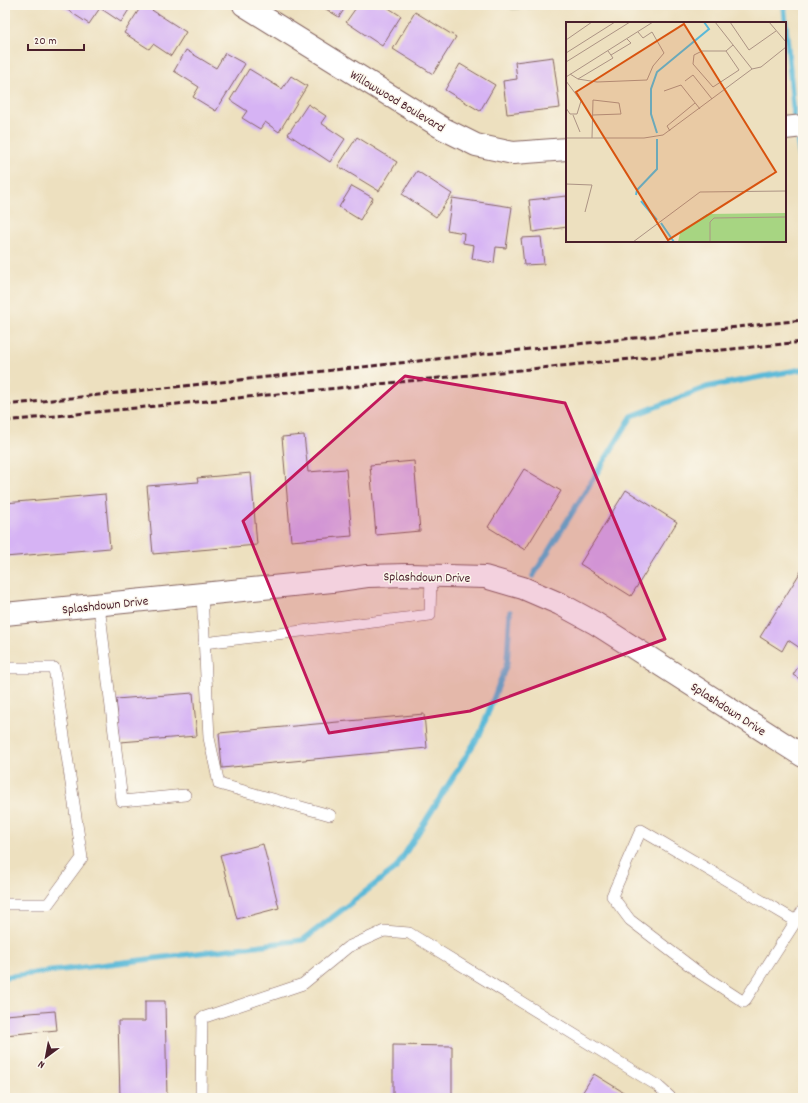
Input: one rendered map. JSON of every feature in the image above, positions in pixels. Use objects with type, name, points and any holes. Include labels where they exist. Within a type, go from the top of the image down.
[{"type":"street","name":"Willowwood Boulevard","points":[[244,5],[444,129],[476,145],[513,153],[566,149]]},
{"type":"street","points":[[786,128],[803,126]]},
{"type":"street","name":"Splashdown Drive","points":[[5,614],[332,581],[367,576],[431,575],[485,577],[523,588],[560,604],[595,623],[803,756]]},
{"type":"lane","points":[[204,643],[430,615],[431,575]]},
{"type":"lane","points":[[202,594],[209,738],[219,784],[330,815]]},
{"type":"lane","points":[[99,604],[122,801],[185,795]]},
{"type":"lane","points":[[5,668],[54,668],[82,858],[48,904],[5,904]]},
{"type":"lane","points":[[796,921],[641,830],[612,896],[630,920],[698,972],[744,1002],[796,921],[803,910]]},
{"type":"lane","points":[[201,1098],[202,1018],[303,984],[348,947],[384,931],[409,933],[658,1086],[672,1098]]},
{"type":"highlighted area","points":[[405,376],[565,403],[665,639],[470,711],[329,733],[243,521]]},
{"type":"green space","points":[[506,5],[577,5],[512,9]]},
{"type":"building","points":[[65,5],[132,5],[121,22],[100,8],[89,24],[63,7]]},
{"type":"building","points":[[142,5],[186,32],[171,56],[153,44],[149,49],[124,33]]},
{"type":"building","points":[[319,5],[347,5],[339,17]]},
{"type":"building","points":[[358,5],[384,5],[401,16],[382,46],[346,22]]},
{"type":"building","points":[[415,12],[456,37],[433,74],[393,49]]},
{"type":"building","points":[[186,50],[216,68],[225,53],[245,64],[216,111],[193,97],[199,87],[174,71]]},
{"type":"building","points":[[553,57],[560,108],[507,114],[503,81],[517,79],[515,62]]},
{"type":"building","points":[[460,64],[495,85],[480,111],[445,90]]},
{"type":"building","points":[[249,69],[282,89],[291,76],[307,86],[279,132],[265,122],[260,129],[242,118],[247,111],[230,100]]},
{"type":"building","points":[[308,104],[326,116],[321,123],[345,139],[330,162],[288,134]]},
{"type":"building","points":[[357,137],[397,162],[379,191],[338,166]]},
{"type":"building","points":[[417,171],[452,194],[436,217],[402,194]]},
{"type":"building","points":[[352,186],[373,198],[360,220],[339,207]]},
{"type":"building","points":[[566,196],[566,227],[533,232],[529,200]]},
{"type":"building","points":[[452,198],[512,207],[506,248],[496,247],[494,263],[472,259],[474,245],[463,243],[464,233],[447,230]]},
{"type":"building","points":[[541,237],[544,264],[524,265],[521,238]]},
{"type":"building","points":[[304,435],[308,472],[346,469],[352,536],[291,541],[282,437]]},
{"type":"building","points":[[414,461],[420,531],[376,535],[370,465]]},
{"type":"building","points":[[524,469],[561,491],[525,550],[488,527]]},
{"type":"building","points":[[251,473],[257,545],[153,554],[147,486],[198,482],[197,478]]},
{"type":"building","points":[[626,490],[677,522],[631,596],[580,564]]},
{"type":"building","points":[[105,494],[110,548],[5,557],[5,503]]},
{"type":"building","points":[[803,568],[803,650],[788,640],[782,651],[760,637]]},
{"type":"building","points":[[803,659],[803,681],[793,675]]},
{"type":"building","points":[[193,693],[197,736],[120,742],[116,699]]},
{"type":"building","points":[[424,714],[427,748],[222,768],[219,733]]},
{"type":"building","points":[[263,844],[279,908],[237,919],[220,855]]},
{"type":"building","points":[[145,1001],[165,1001],[167,1098],[120,1098],[118,1021],[145,1021]]},
{"type":"building","points":[[55,1011],[57,1030],[5,1035],[5,1015]]},
{"type":"building","points":[[393,1045],[452,1046],[452,1098],[393,1098]]},
{"type":"building","points":[[594,1074],[633,1098],[579,1098]]},
{"type":"waterway","points":[[784,5],[786,22]]},
{"type":"waterway","points":[[786,27],[794,115]]},
{"type":"waterway","points":[[798,143],[803,176]]},
{"type":"waterway","points":[[533,576],[632,416],[707,387],[803,369]]},
{"type":"waterway","points":[[5,977],[303,940],[396,868],[480,734],[507,663],[510,612]]},
{"type":"railway","points":[[5,405],[803,320]]},
{"type":"railway","points":[[5,421],[803,342]]}]
